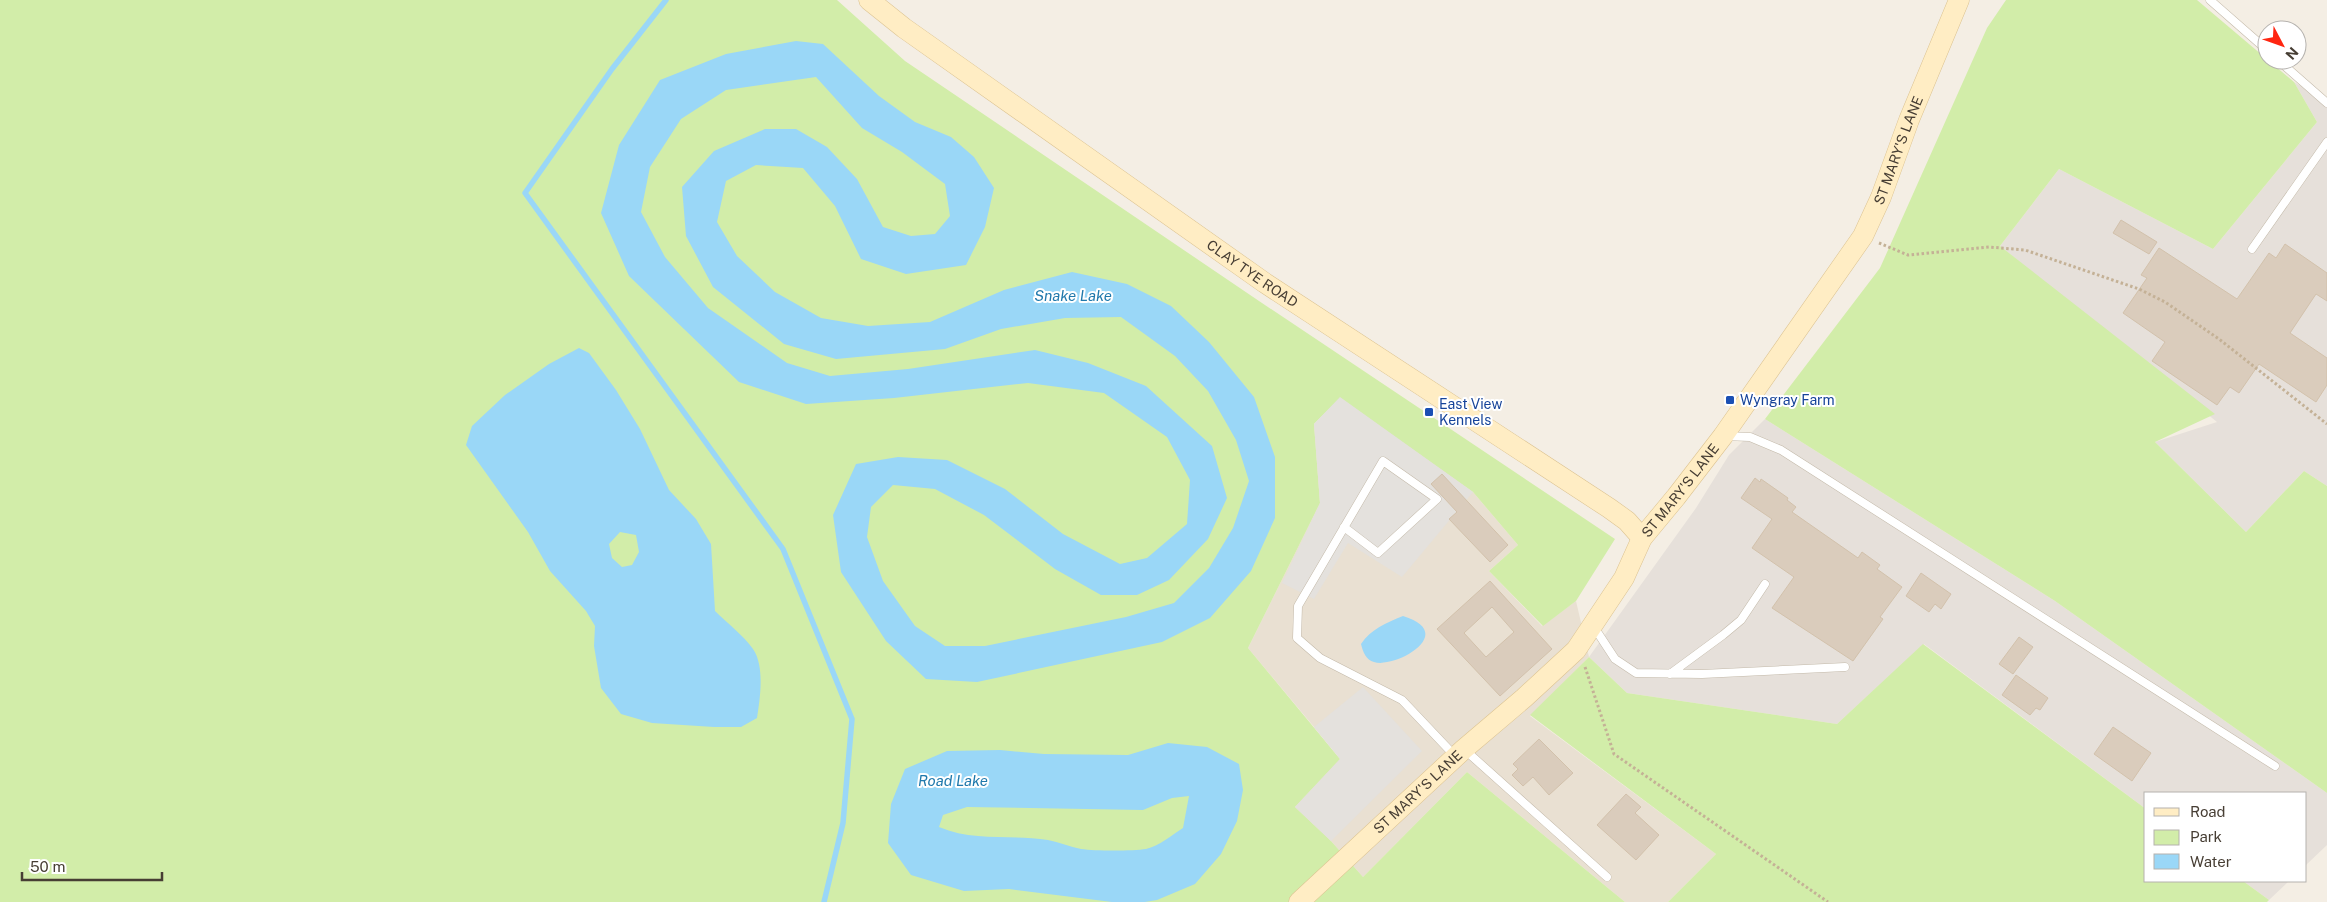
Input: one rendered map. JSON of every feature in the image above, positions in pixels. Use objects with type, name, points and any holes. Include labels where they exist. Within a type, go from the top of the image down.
[{"type":"main road","name":"CLAY TYE ROAD","points":[[869,0],[912,34],[1256,278],[1609,508],[1627,522],[1642,538]]},
{"type":"main road","name":"ST MARY'S LANE","points":[[1299,902],[1460,753],[1576,650],[1624,578],[1642,538],[1723,436],[1863,236],[1881,197],[1913,111],[1959,0]]},
{"type":"lane","points":[[2210,0],[2257,41]]},
{"type":"lane","points":[[2289,70],[2327,103]]},
{"type":"lane","points":[[2252,249],[2327,142]]},
{"type":"lane","points":[[1723,436],[1750,437],[1781,450],[2275,766]]},
{"type":"lane","points":[[1344,527],[1378,553],[1437,499],[1384,461],[1344,527],[1298,606],[1297,638],[1320,658],[1402,700],[1460,753],[1607,877]]},
{"type":"lane","points":[[1670,674],[1741,620],[1765,584]]},
{"type":"lane","points":[[1593,625],[1615,658],[1636,673],[1702,674],[1845,667]]},
{"type":"path","points":[[1863,236],[1908,255],[1989,247],[2025,250],[2139,289],[2165,302],[2219,339],[2327,424]]},
{"type":"path","points":[[1576,650],[1585,668],[1614,754],[1828,902]]},
{"type":"shaded area","points":[[2294,82],[2327,102],[2327,486],[2304,471],[2246,532],[2155,442],[2217,422],[2000,246],[2059,169],[2213,249],[2317,122]]},
{"type":"shaded area","points":[[1340,397],[1473,492],[1402,577],[1348,543],[1314,599],[1282,583],[1320,503],[1314,424]]},
{"type":"shaded area","points":[[1369,417],[1473,492],[1518,545],[1489,571],[1542,626],[1576,601],[1589,657],[1530,716],[1716,854],[1668,902],[1625,902],[1467,772],[1363,877],[1331,841],[1295,807],[1340,758],[1248,648],[1320,503],[1314,424]]},
{"type":"shaded area","points":[[1765,419],[2055,601],[2327,793],[2327,845],[2307,864],[2307,792],[2144,792],[2144,808],[1924,644],[1837,724],[1627,693],[1589,657],[1696,508],[1729,455]]},
{"type":"shaded area","points":[[1363,687],[1422,751],[1331,841],[1295,807],[1340,759],[1314,727]]},
{"type":"shaded area","points":[[2244,882],[2288,882],[2269,900]]},
{"type":"green space","points":[[0,0],[837,0],[905,61],[1615,539],[1576,601],[1543,626],[1489,571],[1518,545],[1473,492],[1340,398],[1314,424],[1320,503],[1248,648],[1340,759],[1295,807],[1331,841],[1363,877],[1467,772],[1625,902],[0,902]]},
{"type":"green space","points":[[2006,0],[2197,0],[2257,51],[2257,70],[2280,70],[2294,82],[2317,122],[2213,249],[2059,169],[2000,246],[2215,414],[2155,442],[2246,532],[2304,471],[2327,486],[2327,793],[2055,601],[1765,419],[1880,268],[1987,28]]},
{"type":"green space","points":[[1923,644],[2144,808],[2144,882],[2244,882],[2269,900],[2267,902],[1668,902],[1716,854],[1530,715],[1589,657],[1627,693],[1837,724]]},
{"type":"water","name":"Snake Lake","points":[[796,41],[823,44],[879,96],[915,122],[951,137],[974,157],[994,188],[985,227],[966,265],[906,274],[861,259],[835,206],[803,168],[756,165],[726,181],[717,222],[737,256],[775,292],[821,318],[868,326],[930,322],[1004,290],[1072,272],[1127,284],[1171,306],[1209,342],[1254,397],[1275,457],[1275,518],[1251,571],[1210,618],[1162,642],[977,682],[926,679],[886,641],[841,572],[833,515],[856,464],[898,457],[947,460],[1005,489],[1063,534],[1120,564],[1147,558],[1187,524],[1190,480],[1167,437],[1104,393],[1028,383],[894,398],[806,404],[739,382],[629,276],[601,213],[619,145],[660,80],[726,54]],"holes":[[[816,77],[862,128],[902,152],[945,184],[950,216],[935,234],[911,236],[883,227],[857,179],[827,147],[796,129],[765,129],[714,151],[682,187],[686,236],[713,287],[784,344],[836,359],[945,349],[1001,329],[1065,318],[1121,317],[1175,356],[1208,391],[1236,440],[1249,481],[1233,528],[1209,568],[1174,603],[1126,617],[985,646],[945,646],[915,626],[883,581],[867,537],[871,507],[893,485],[935,489],[984,515],[1055,569],[1101,595],[1137,595],[1169,580],[1208,539],[1227,498],[1212,446],[1146,386],[1088,363],[1035,350],[908,369],[830,376],[787,363],[708,308],[665,257],[641,212],[650,167],[681,119],[726,90]]]},
{"type":"water","points":[[579,348],[589,353],[616,390],[640,429],[669,490],[696,519],[711,544],[715,611],[749,644],[757,656],[759,664],[761,683],[757,718],[741,727],[652,723],[621,714],[601,688],[594,646],[595,626],[586,611],[550,571],[528,532],[466,445],[472,426],[505,395],[549,364]],"holes":[[[620,532],[636,535],[639,552],[632,565],[622,567],[612,558],[609,544]]]},
{"type":"water","points":[[1403,616],[1419,623],[1425,631],[1424,640],[1407,655],[1395,660],[1384,663],[1374,662],[1367,658],[1361,644],[1369,634],[1379,627]]},
{"type":"water","name":"Road Lake","points":[[1168,743],[1207,747],[1239,764],[1243,790],[1237,821],[1221,854],[1195,884],[1157,900],[1112,902],[1009,889],[964,891],[911,875],[888,843],[891,804],[905,769],[947,751],[1000,750],[1044,754],[1128,755]],"holes":[[[1189,796],[1183,828],[1151,848],[1140,850],[1095,850],[1081,849],[1034,838],[966,835],[939,827],[943,815],[967,807],[1143,810],[1172,798]]]},
{"type":"building","points":[[2121,220],[2157,242],[2149,254],[2113,233]]},
{"type":"building","points":[[2285,244],[2327,273],[2327,301],[2316,294],[2290,333],[2327,358],[2327,385],[2316,402],[2259,364],[2239,393],[2230,387],[2217,405],[2152,361],[2165,342],[2123,313],[2147,278],[2141,275],[2159,248],[2237,299],[2269,253],[2276,258]]},
{"type":"building","points":[[1442,474],[1508,545],[1490,562],[1449,519],[1457,512],[1431,484]]},
{"type":"building","points":[[1755,478],[1760,482],[1761,479],[1788,498],[1787,500],[1796,507],[1792,512],[1858,558],[1862,552],[1880,565],[1877,569],[1902,587],[1880,617],[1883,619],[1853,661],[1772,608],[1794,577],[1752,548],[1772,519],[1741,498]]},
{"type":"building","points":[[1921,573],[1951,594],[1941,609],[1935,604],[1929,612],[1906,596]]},
{"type":"building","points":[[1490,581],[1552,649],[1500,696],[1437,629]],"holes":[[[1492,607],[1514,632],[1486,657],[1464,633]]]},
{"type":"building","points":[[2019,637],[2033,647],[2013,674],[1999,664]]},
{"type":"building","points":[[2016,675],[2048,698],[2040,710],[2036,708],[2030,715],[2002,695]]},
{"type":"building","points":[[2113,727],[2151,753],[2132,781],[2094,754]]},
{"type":"building","points":[[1539,739],[1573,773],[1549,795],[1533,777],[1523,786],[1512,775],[1518,769],[1513,764]]},
{"type":"building","points":[[1626,794],[1641,807],[1635,813],[1659,835],[1636,860],[1597,825]]},
{"type":"waterway","points":[[666,0],[612,69],[525,193],[783,549],[852,719],[843,823],[824,902]]},
{"type":"place","name":"Wyngray Farm","points":[[1730,400]]},
{"type":"place","name":"East View Kennels","points":[[1429,412]]}]
